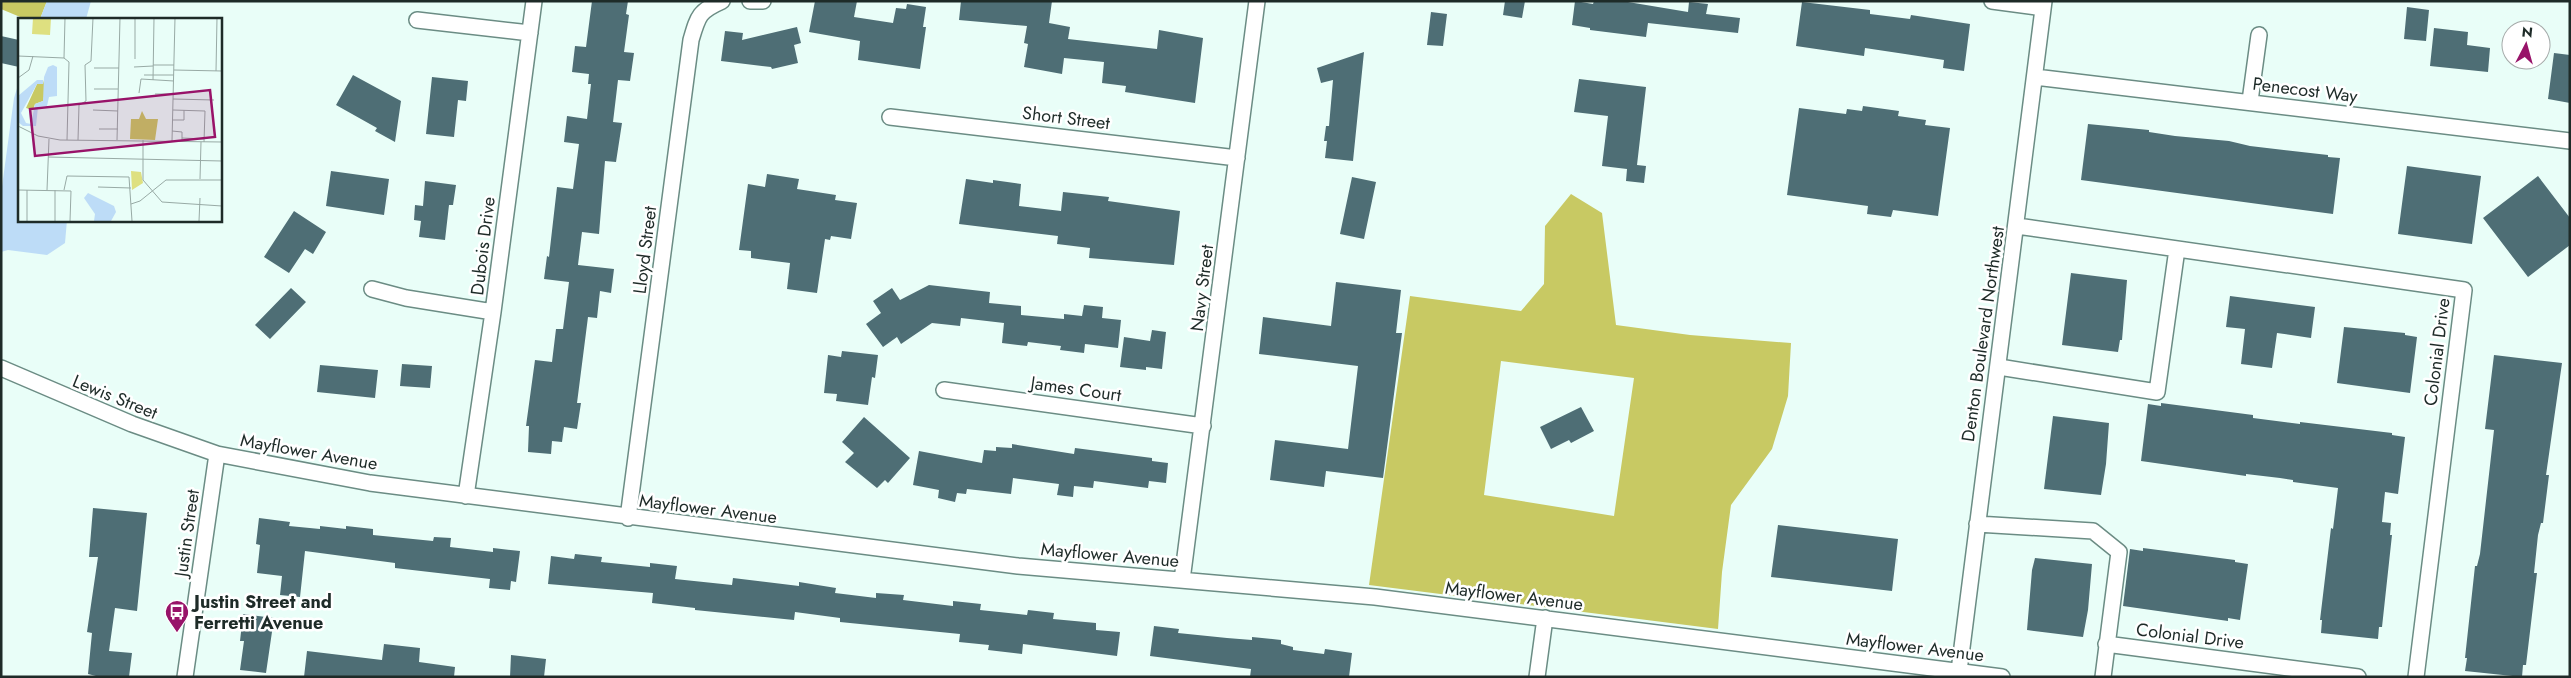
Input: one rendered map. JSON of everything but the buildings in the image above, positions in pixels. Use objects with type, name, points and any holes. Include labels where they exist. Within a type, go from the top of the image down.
[{"type":"street","name":"Dubois Drive","points":[[466,496],[493,312],[534,1]]},
{"type":"street","name":"Lloyd Street","points":[[628,518],[691,40],[697,18],[706,8],[722,1]]},
{"type":"street","points":[[750,1],[763,1]]},
{"type":"street","name":"Navy Street","points":[[1182,580],[1257,1]]},
{"type":"street","points":[[1992,1],[2044,5]]},
{"type":"street","name":"Denton Boulevard Northwest","points":[[1959,671],[2044,5]]},
{"type":"street","points":[[417,20],[530,33]]},
{"type":"street","points":[[2250,102],[2259,36]]},
{"type":"street","name":"Penecost Way","points":[[2036,77],[2570,142]]},
{"type":"street","name":"Short Street","points":[[890,117],[1237,158]]},
{"type":"street","name":"Colonial Drive","points":[[2017,226],[2464,290],[2416,677]]},
{"type":"street","points":[[1999,367],[2157,392],[2177,249]]},
{"type":"street","points":[[372,290],[406,298],[493,312]]},
{"type":"street","name":"Lewis Street","points":[[1,368],[132,424],[217,454]]},
{"type":"street","name":"James Court","points":[[944,390],[1203,426]]},
{"type":"street","name":"Mayflower Avenue","points":[[217,454],[370,483],[628,518],[1018,566],[1375,597],[2002,677]]},
{"type":"street","name":"Justin Street","points":[[185,677],[217,454]]},
{"type":"street","points":[[1977,524],[2093,531],[2119,552],[2103,677]]},
{"type":"street","points":[[1537,677],[1545,618]]},
{"type":"street","name":"Colonial Drive","points":[[2106,644],[2358,677]]},
{"type":"shaded area","points":[[1,1],[47,1],[40,18],[23,18],[1,9]]},
{"type":"shaded area","points":[[1571,194],[1602,213],[1616,325],[1690,335],[1791,343],[1788,396],[1772,449],[1731,505],[1722,572],[1718,629],[1369,585],[1410,296],[1521,311],[1544,284],[1545,226]],"holes":[[[1501,361],[1634,378],[1614,516],[1484,495]]]},
{"type":"water","points":[[47,1],[91,1],[86,18],[40,18]]},
{"type":"water","points":[[18,85],[18,221],[67,221],[65,243],[47,255],[8,250],[1,252],[1,194],[14,98]]},
{"type":"place","name":"Justin Street and Ferretti Avenue","points":[[177,633]]}]
